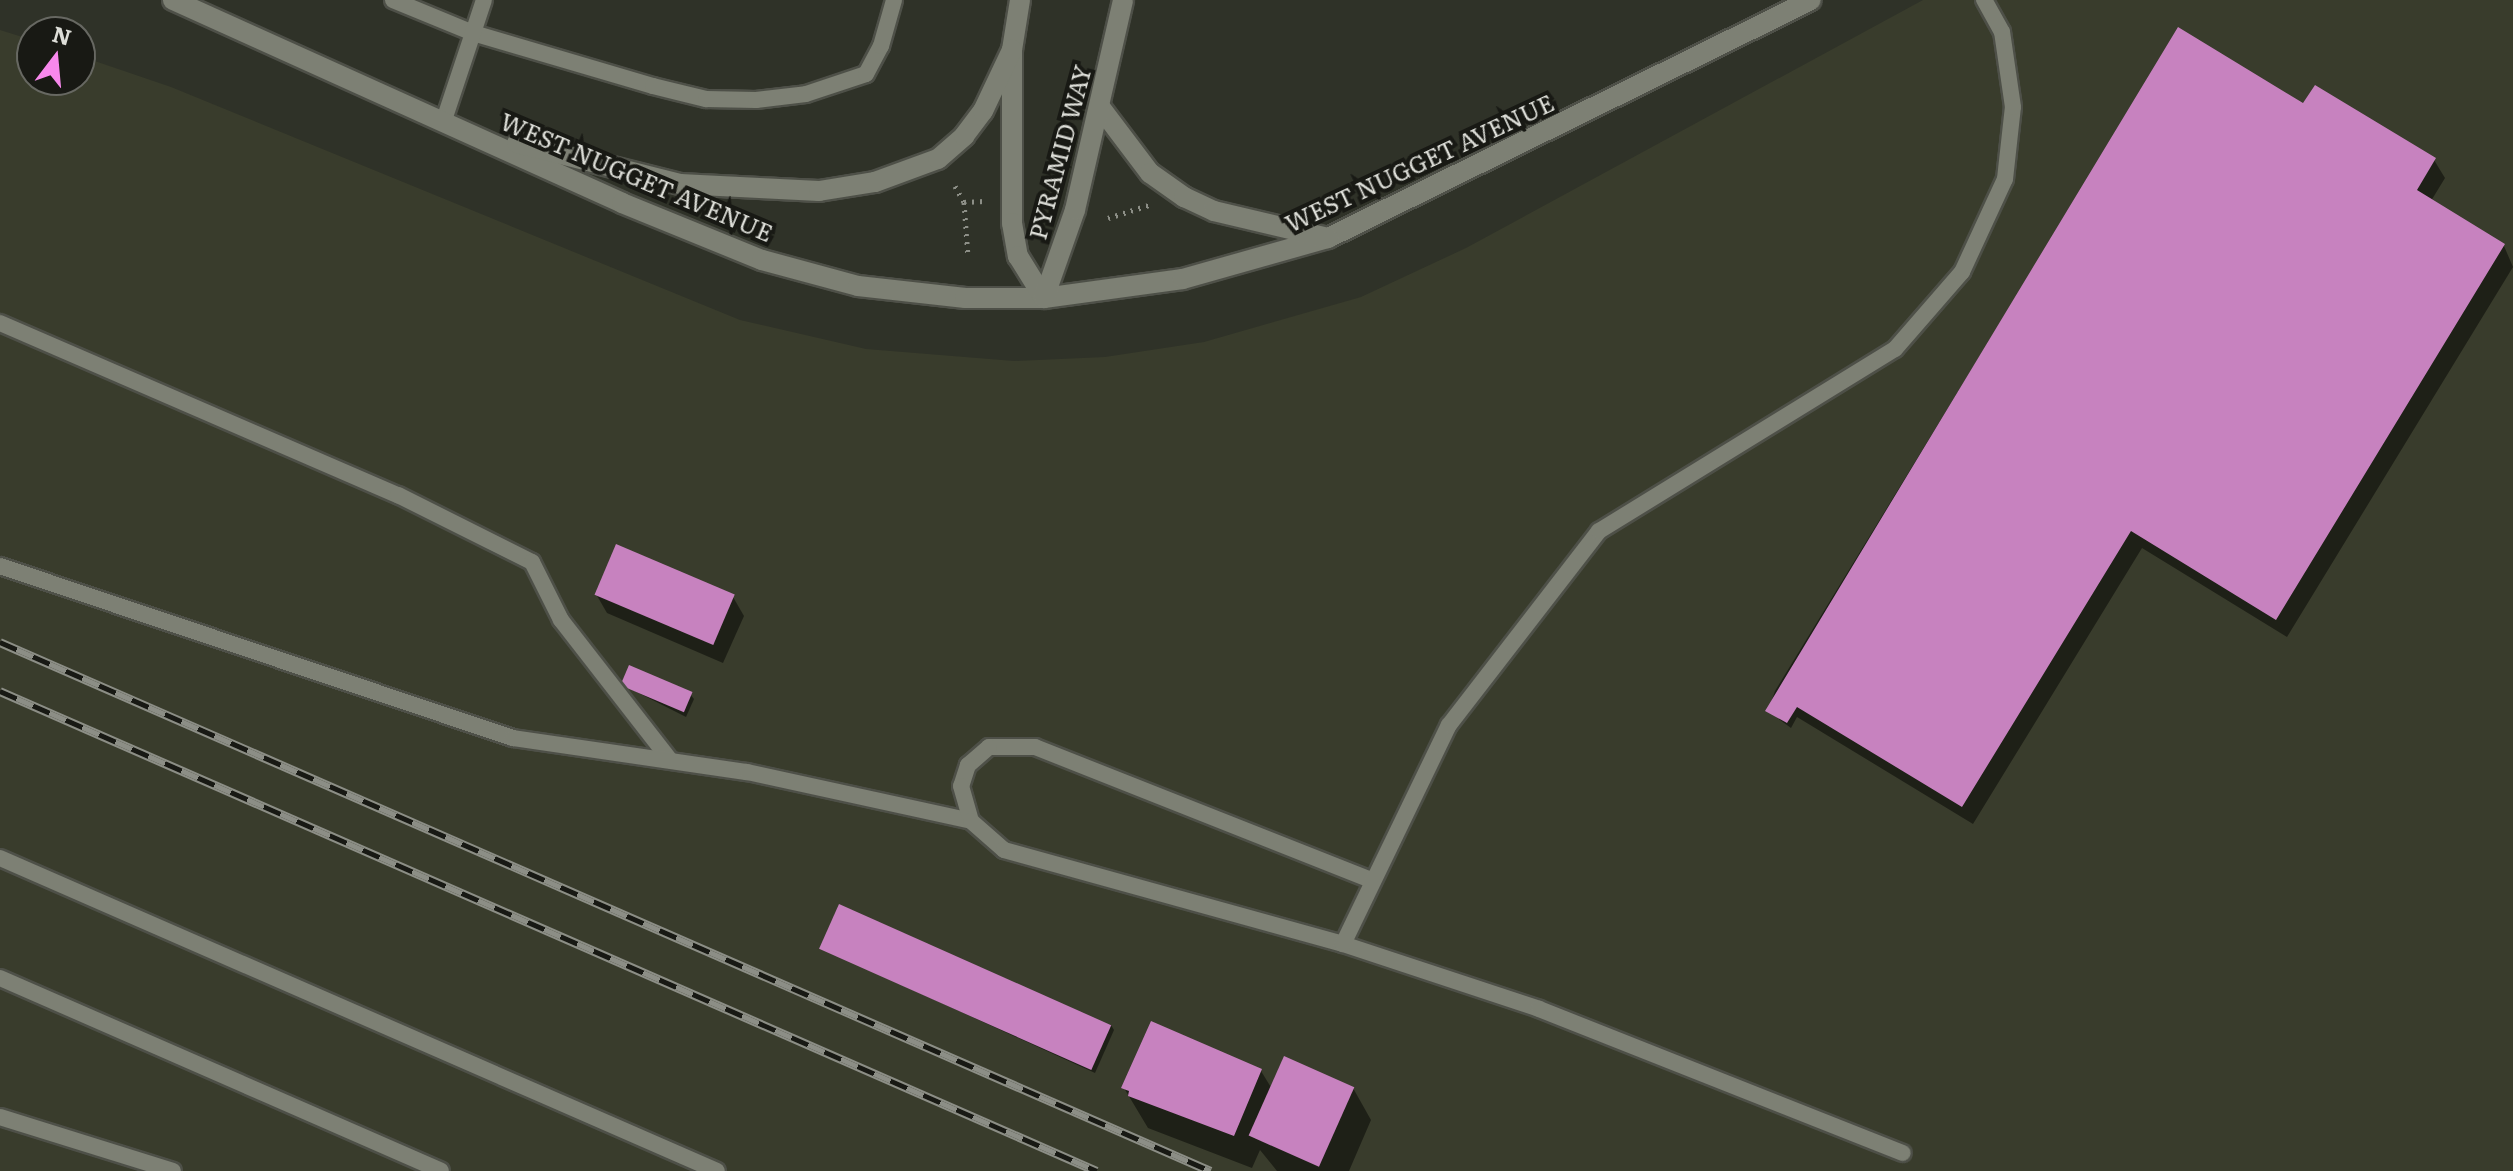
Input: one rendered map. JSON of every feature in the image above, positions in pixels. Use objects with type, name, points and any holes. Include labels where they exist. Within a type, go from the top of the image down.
[{"type":"street","name":"WEST NUGGET AVENUE","points":[[173,0],[470,131],[622,203],[762,260],[858,286],[965,298],[1044,298],[1183,279],[1328,238],[1811,0]]},
{"type":"street","name":"PYRAMID WAY","points":[[1020,0],[1012,50],[1012,223],[1018,256],[1044,298]]},
{"type":"street","name":"PYRAMID WAY","points":[[1044,298],[1075,210],[1123,0]]},
{"type":"street","points":[[470,131],[680,184],[819,191],[875,182],[938,159],[983,111],[1012,50]]},
{"type":"street","points":[[1100,107],[1150,173],[1184,197],[1214,211],[1328,238]]},
{"type":"lane","points":[[393,0],[473,33],[669,90],[706,99],[756,100],[806,94],[866,74],[881,46],[894,0]]},
{"type":"lane","points":[[444,120],[484,0]]},
{"type":"lane","points":[[1343,944],[1371,880],[1449,725],[1599,531],[1895,349],[1962,272],[2005,179],[2013,107],[2002,32],[1984,0]]},
{"type":"lane","points":[[0,323],[398,495],[532,562],[561,620],[670,760]]},
{"type":"lane","points":[[0,566],[513,738],[670,760],[971,821],[1004,850],[1343,944],[1539,1009],[1903,1153]]},
{"type":"lane","points":[[971,821],[961,786],[968,765],[989,747],[1035,747],[1371,880]]},
{"type":"lane","points":[[0,858],[717,1171]]},
{"type":"lane","points":[[0,978],[441,1171]]},
{"type":"lane","points":[[0,1117],[173,1171]]},
{"type":"path","points":[[955,186],[964,202],[968,256]]},
{"type":"path","points":[[964,202],[989,201]]},
{"type":"path","points":[[1108,218],[1149,205]]},
{"type":"shaded area","points":[[1923,0],[2513,0],[2513,1171],[0,1171],[0,30],[16,35],[16,96],[96,96],[96,61],[171,87],[740,320],[866,349],[1014,361],[1105,357],[1204,342],[1361,297],[1466,248]]},
{"type":"building","points":[[2178,27],[2303,103],[2315,85],[2436,158],[2417,190],[2505,244],[2276,620],[2131,531],[1962,807],[1797,707],[1787,723],[1765,711]]},
{"type":"building","points":[[616,544],[735,594],[713,645],[595,595]]},
{"type":"building","points":[[629,665],[693,692],[684,712],[620,685]]},
{"type":"building","points":[[839,904],[1111,1025],[1091,1070],[819,949]]},
{"type":"building","points":[[1151,1021],[1262,1069],[1234,1136],[1128,1096],[1129,1091],[1121,1088]]},
{"type":"building","points":[[1284,1056],[1354,1087],[1319,1167],[1249,1135]]},
{"type":"railway","points":[[0,642],[1211,1171]]},
{"type":"railway","points":[[0,691],[1097,1171]]}]
